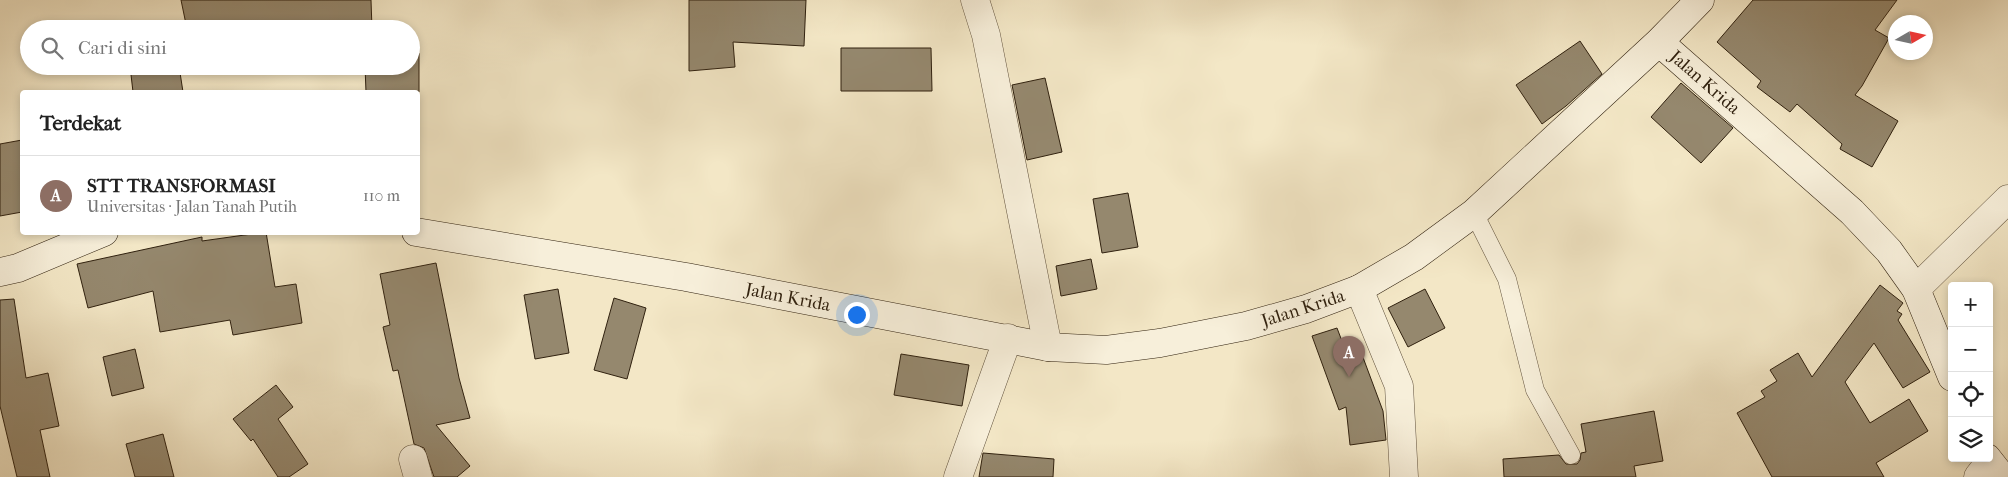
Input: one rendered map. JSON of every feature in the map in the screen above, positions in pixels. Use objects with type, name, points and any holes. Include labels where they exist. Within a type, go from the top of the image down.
[{"type":"street","points":[[975,0],[986,36],[1048,347]]},
{"type":"street","points":[[1659,42],[1700,0]]},
{"type":"street","name":"Jalan Krida","points":[[420,233],[696,279],[1048,347],[1106,350],[1160,342],[1246,326],[1306,309],[1359,289],[1414,257],[1474,212],[1659,42],[1852,212],[1901,266],[1916,289],[1950,372]]},
{"type":"street","points":[[1916,289],[2008,199]]},
{"type":"street","points":[[0,272],[18,268],[97,235]]},
{"type":"street","points":[[1359,289],[1399,386],[1404,477]]},
{"type":"street","points":[[958,477],[1008,338]]},
{"type":"lane","points":[[1474,212],[1507,280],[1535,390],[1571,455]]},
{"type":"building","points":[[181,0],[371,0],[372,20],[185,20]]},
{"type":"building","points":[[689,0],[806,0],[804,46],[733,42],[735,67],[689,71]]},
{"type":"building","points":[[1753,0],[1897,0],[1875,30],[1888,37],[1888,40],[1855,95],[1898,121],[1872,167],[1840,149],[1842,144],[1797,104],[1790,112],[1757,87],[1761,81],[1717,42]]},
{"type":"building","points":[[1580,41],[1602,74],[1566,106],[1542,124],[1516,85]]},
{"type":"building","points":[[841,48],[931,48],[932,91],[841,91]]},
{"type":"building","points":[[131,75],[180,75],[183,90],[133,90]]},
{"type":"building","points":[[365,75],[419,75],[419,90],[366,90]]},
{"type":"building","points":[[1045,78],[1062,152],[1027,160],[1012,85]]},
{"type":"building","points":[[1681,83],[1733,128],[1701,163],[1651,117]]},
{"type":"building","points":[[20,140],[20,212],[0,216],[0,144]]},
{"type":"building","points":[[1128,193],[1138,247],[1102,253],[1093,199]]},
{"type":"building","points":[[245,235],[266,235],[275,287],[296,284],[302,323],[233,335],[230,320],[160,332],[153,291],[88,308],[77,264],[202,237],[202,241]]},
{"type":"building","points":[[1091,259],[1097,289],[1061,296],[1056,266]]},
{"type":"building","points":[[436,263],[459,378],[470,418],[436,425],[470,466],[457,477],[434,477],[424,448],[414,444],[398,370],[393,371],[383,327],[390,325],[380,274]]},
{"type":"building","points":[[1880,285],[1903,303],[1897,311],[1902,314],[1898,320],[1930,372],[1903,388],[1874,343],[1845,382],[1870,423],[1909,399],[1928,431],[1876,463],[1884,477],[1772,477],[1737,413],[1765,397],[1761,391],[1777,381],[1770,370],[1798,353],[1812,377]]},
{"type":"building","points":[[558,289],[569,353],[535,359],[524,295]]},
{"type":"building","points":[[1425,289],[1445,328],[1408,347],[1388,308]]},
{"type":"building","points":[[614,298],[646,308],[627,379],[594,370]]},
{"type":"building","points":[[14,299],[26,378],[48,373],[59,426],[40,430],[50,477],[17,477],[0,406],[0,300]]},
{"type":"building","points":[[1337,328],[1345,349],[1358,344],[1383,411],[1386,440],[1350,445],[1346,407],[1339,410],[1312,336]]},
{"type":"building","points":[[135,349],[144,388],[112,396],[103,357]]},
{"type":"building","points":[[901,354],[969,365],[962,406],[894,395]]},
{"type":"building","points":[[276,385],[293,407],[278,419],[308,464],[289,477],[278,477],[253,439],[251,441],[233,419]]},
{"type":"building","points":[[1654,411],[1663,461],[1634,466],[1636,477],[1504,477],[1503,459],[1559,455],[1566,464],[1577,464],[1581,453],[1586,452],[1581,424]]},
{"type":"building","points":[[163,434],[174,477],[135,477],[126,444]]},
{"type":"building","points":[[983,453],[1054,459],[1053,477],[979,477]]},
{"type":"place","name":"STT TRANSFORMASI","points":[[1349,377]]}]
